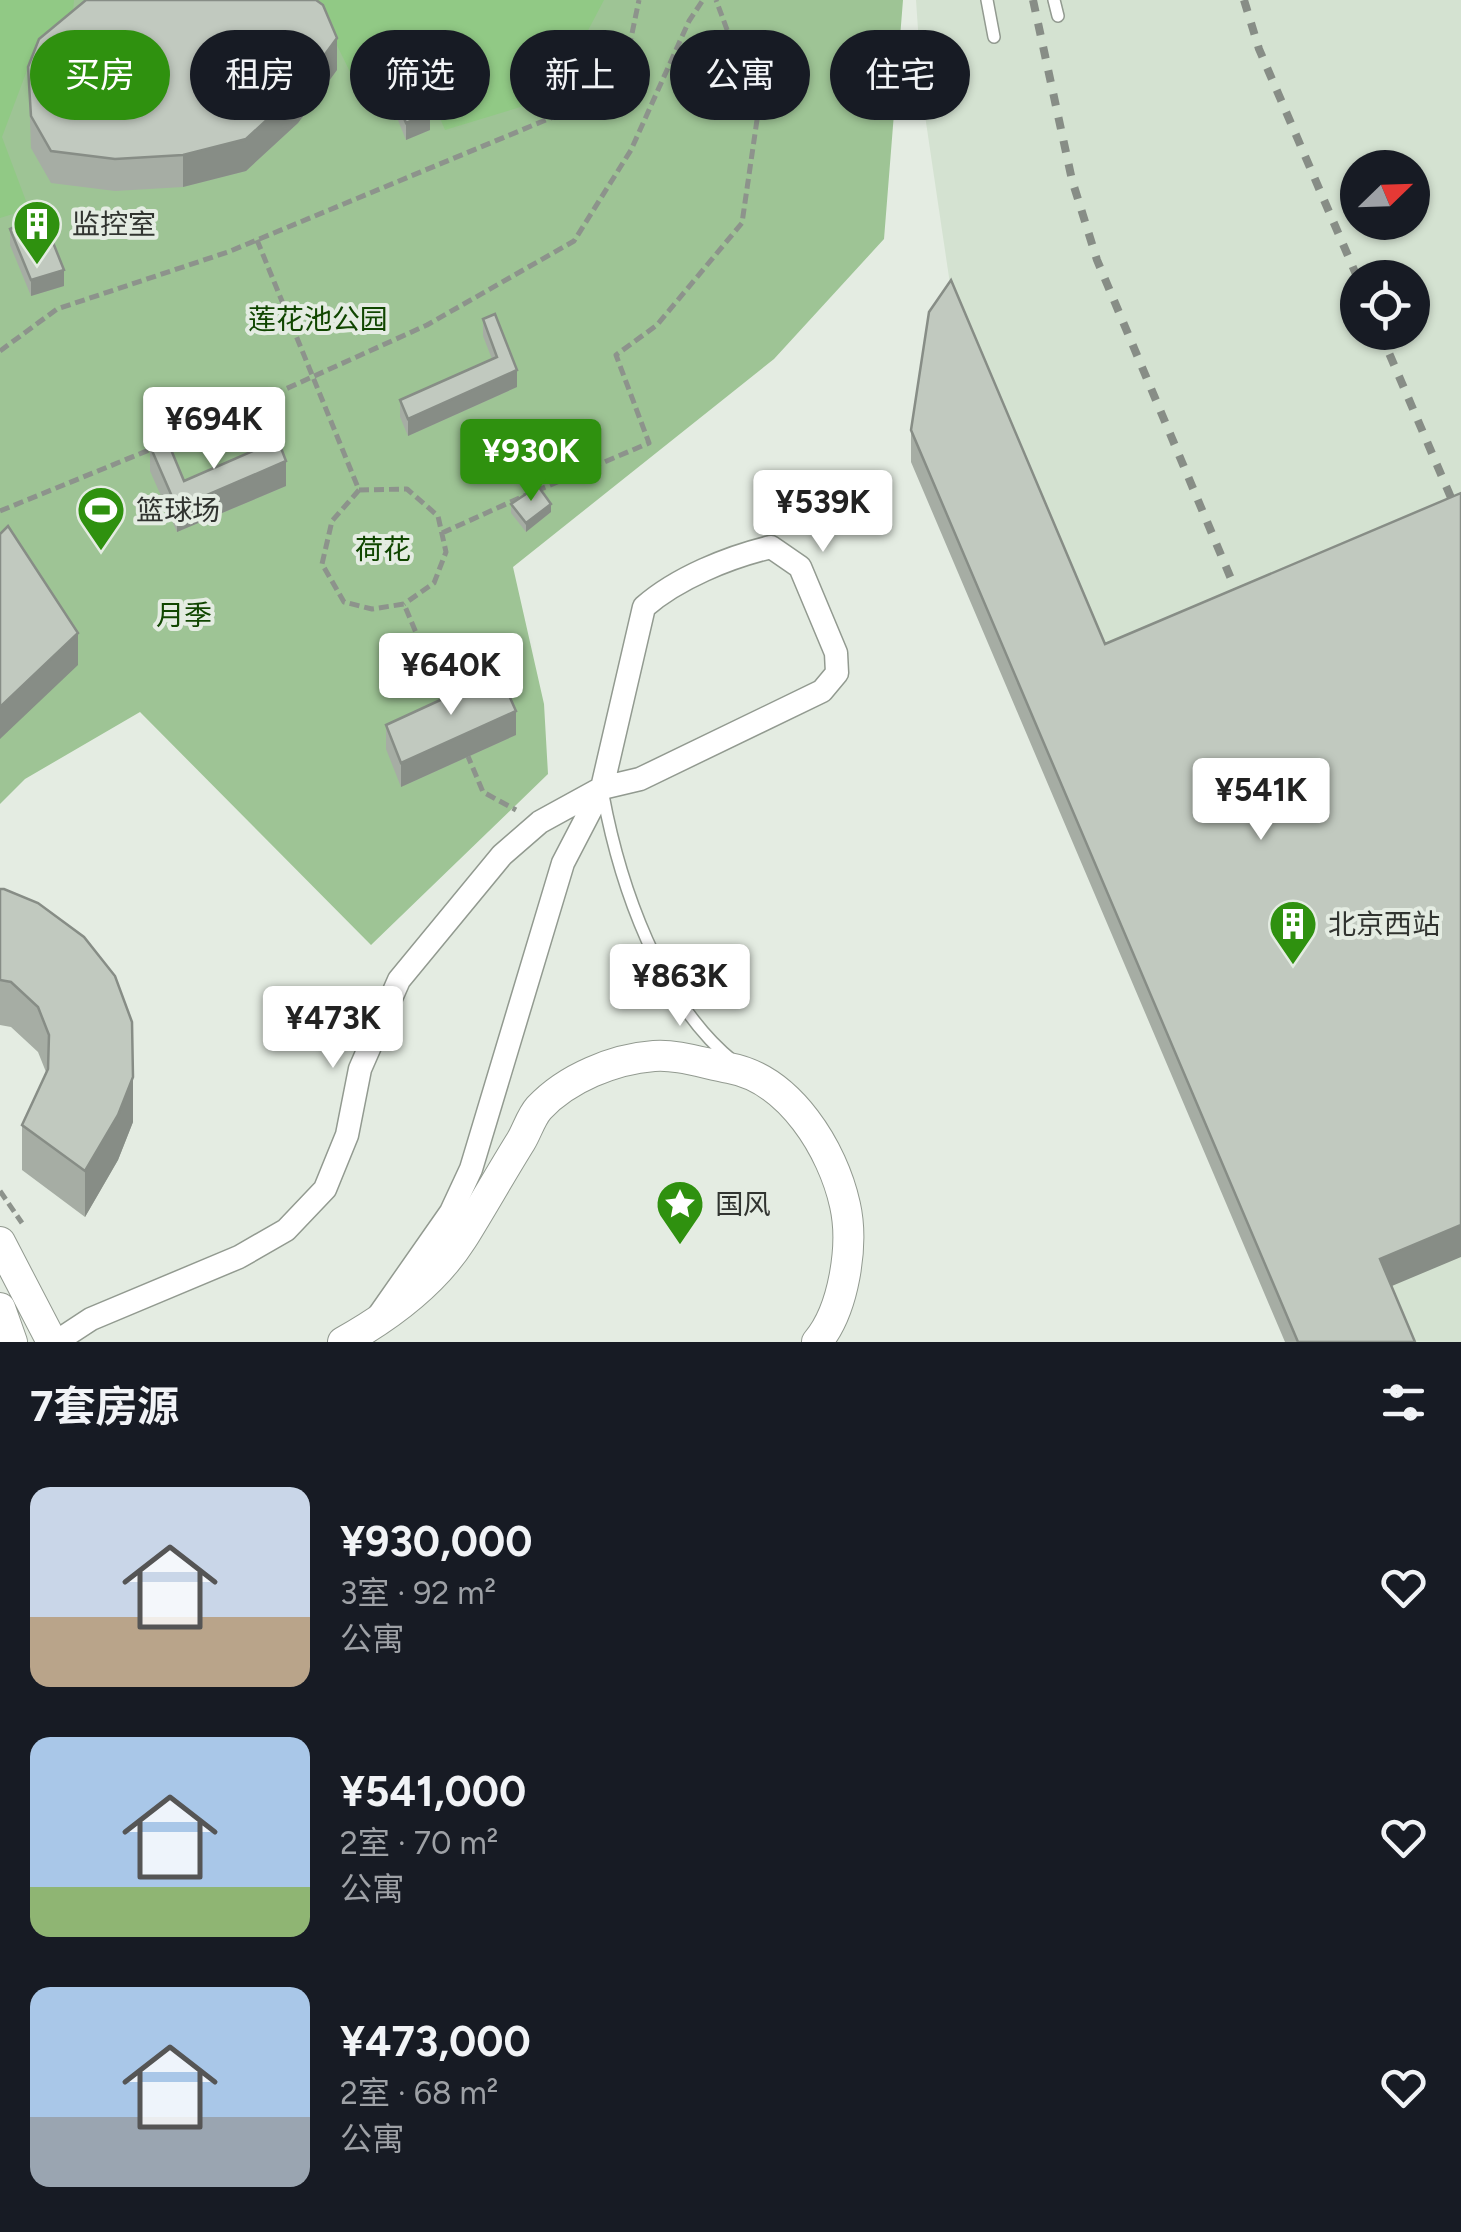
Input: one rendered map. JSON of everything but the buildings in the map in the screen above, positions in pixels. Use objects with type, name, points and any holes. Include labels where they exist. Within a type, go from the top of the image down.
[{"type":"main road","points":[[343,1342],[373,1325],[423,1285],[460,1242],[538,1110],[570,1083],[614,1063],[657,1056],[739,1070],[772,1088],[808,1122],[838,1172],[850,1224],[845,1280],[817,1342]]},
{"type":"main road","points":[[0,1242],[54,1342]]},
{"type":"main road","points":[[0,1308],[12,1342]]},
{"type":"street","points":[[54,1342],[91,1320],[239,1258],[286,1230],[324,1189],[347,1136],[360,1069],[399,980],[502,855],[540,822],[602,788],[640,778],[822,691],[836,673],[836,653],[800,568],[772,547],[749,552],[662,592],[644,607],[602,788],[563,862],[472,1169],[450,1212],[373,1325]]},
{"type":"lane","points":[[987,0],[994,37]]},
{"type":"lane","points":[[1054,0],[1058,16]]},
{"type":"lane","points":[[602,788],[610,834],[649,944],[682,1009],[720,1050],[756,1079]]},
{"type":"path","points":[[0,351],[57,309],[257,240],[553,117],[630,42],[640,0]]},
{"type":"path","points":[[0,511],[194,431],[426,325],[574,242],[631,150],[689,21],[703,0]]},
{"type":"path","points":[[442,533],[650,442],[616,356],[657,325],[742,223],[758,113],[716,0]]},
{"type":"path","points":[[257,240],[359,490]]},
{"type":"path","points":[[407,489],[438,516],[442,533],[446,552],[434,582],[404,604],[372,609],[344,602],[322,564],[332,521],[359,490],[407,489]]},
{"type":"path","points":[[404,604],[446,703]]},
{"type":"shaded area","points":[[0,0],[74,0],[72,23],[64,30],[30,30],[30,62],[2,137],[29,209],[0,218]]},
{"type":"shaded area","points":[[295,0],[604,0],[588,30],[510,30],[510,110],[490,116],[490,30],[350,30],[350,72],[328,27]]},
{"type":"shaded area","name":"北京西站","points":[[916,0],[1461,0],[1461,1342],[1397,1342],[950,284],[926,120],[970,120],[970,30],[918,30]]},
{"type":"shaded area","points":[[441,120],[478,120],[445,130]]},
{"type":"green space","name":"莲花池公园","points":[[0,0],[903,0],[901,30],[830,30],[830,120],[893,120],[884,239],[774,359],[513,567],[544,704],[548,774],[371,945],[140,712],[25,779],[0,804]]},
{"type":"railway","points":[[1033,0],[1072,180],[1097,260],[1245,612]]},
{"type":"railway","points":[[1244,0],[1259,49],[1350,260]]},
{"type":"railway","points":[[1388,350],[1461,521]]},
{"type":"place","name":"监控室","points":[[37,266]]},
{"type":"place","name":"篮球场","points":[[101,552]]},
{"type":"place","name":"北京西站","points":[[1293,966]]},
{"type":"place","name":"国风","points":[[680,1246]]},
{"type":"park label","name":"荷花","points":[[383,549]]},
{"type":"park label","name":"月季","points":[[184,615]]}]
